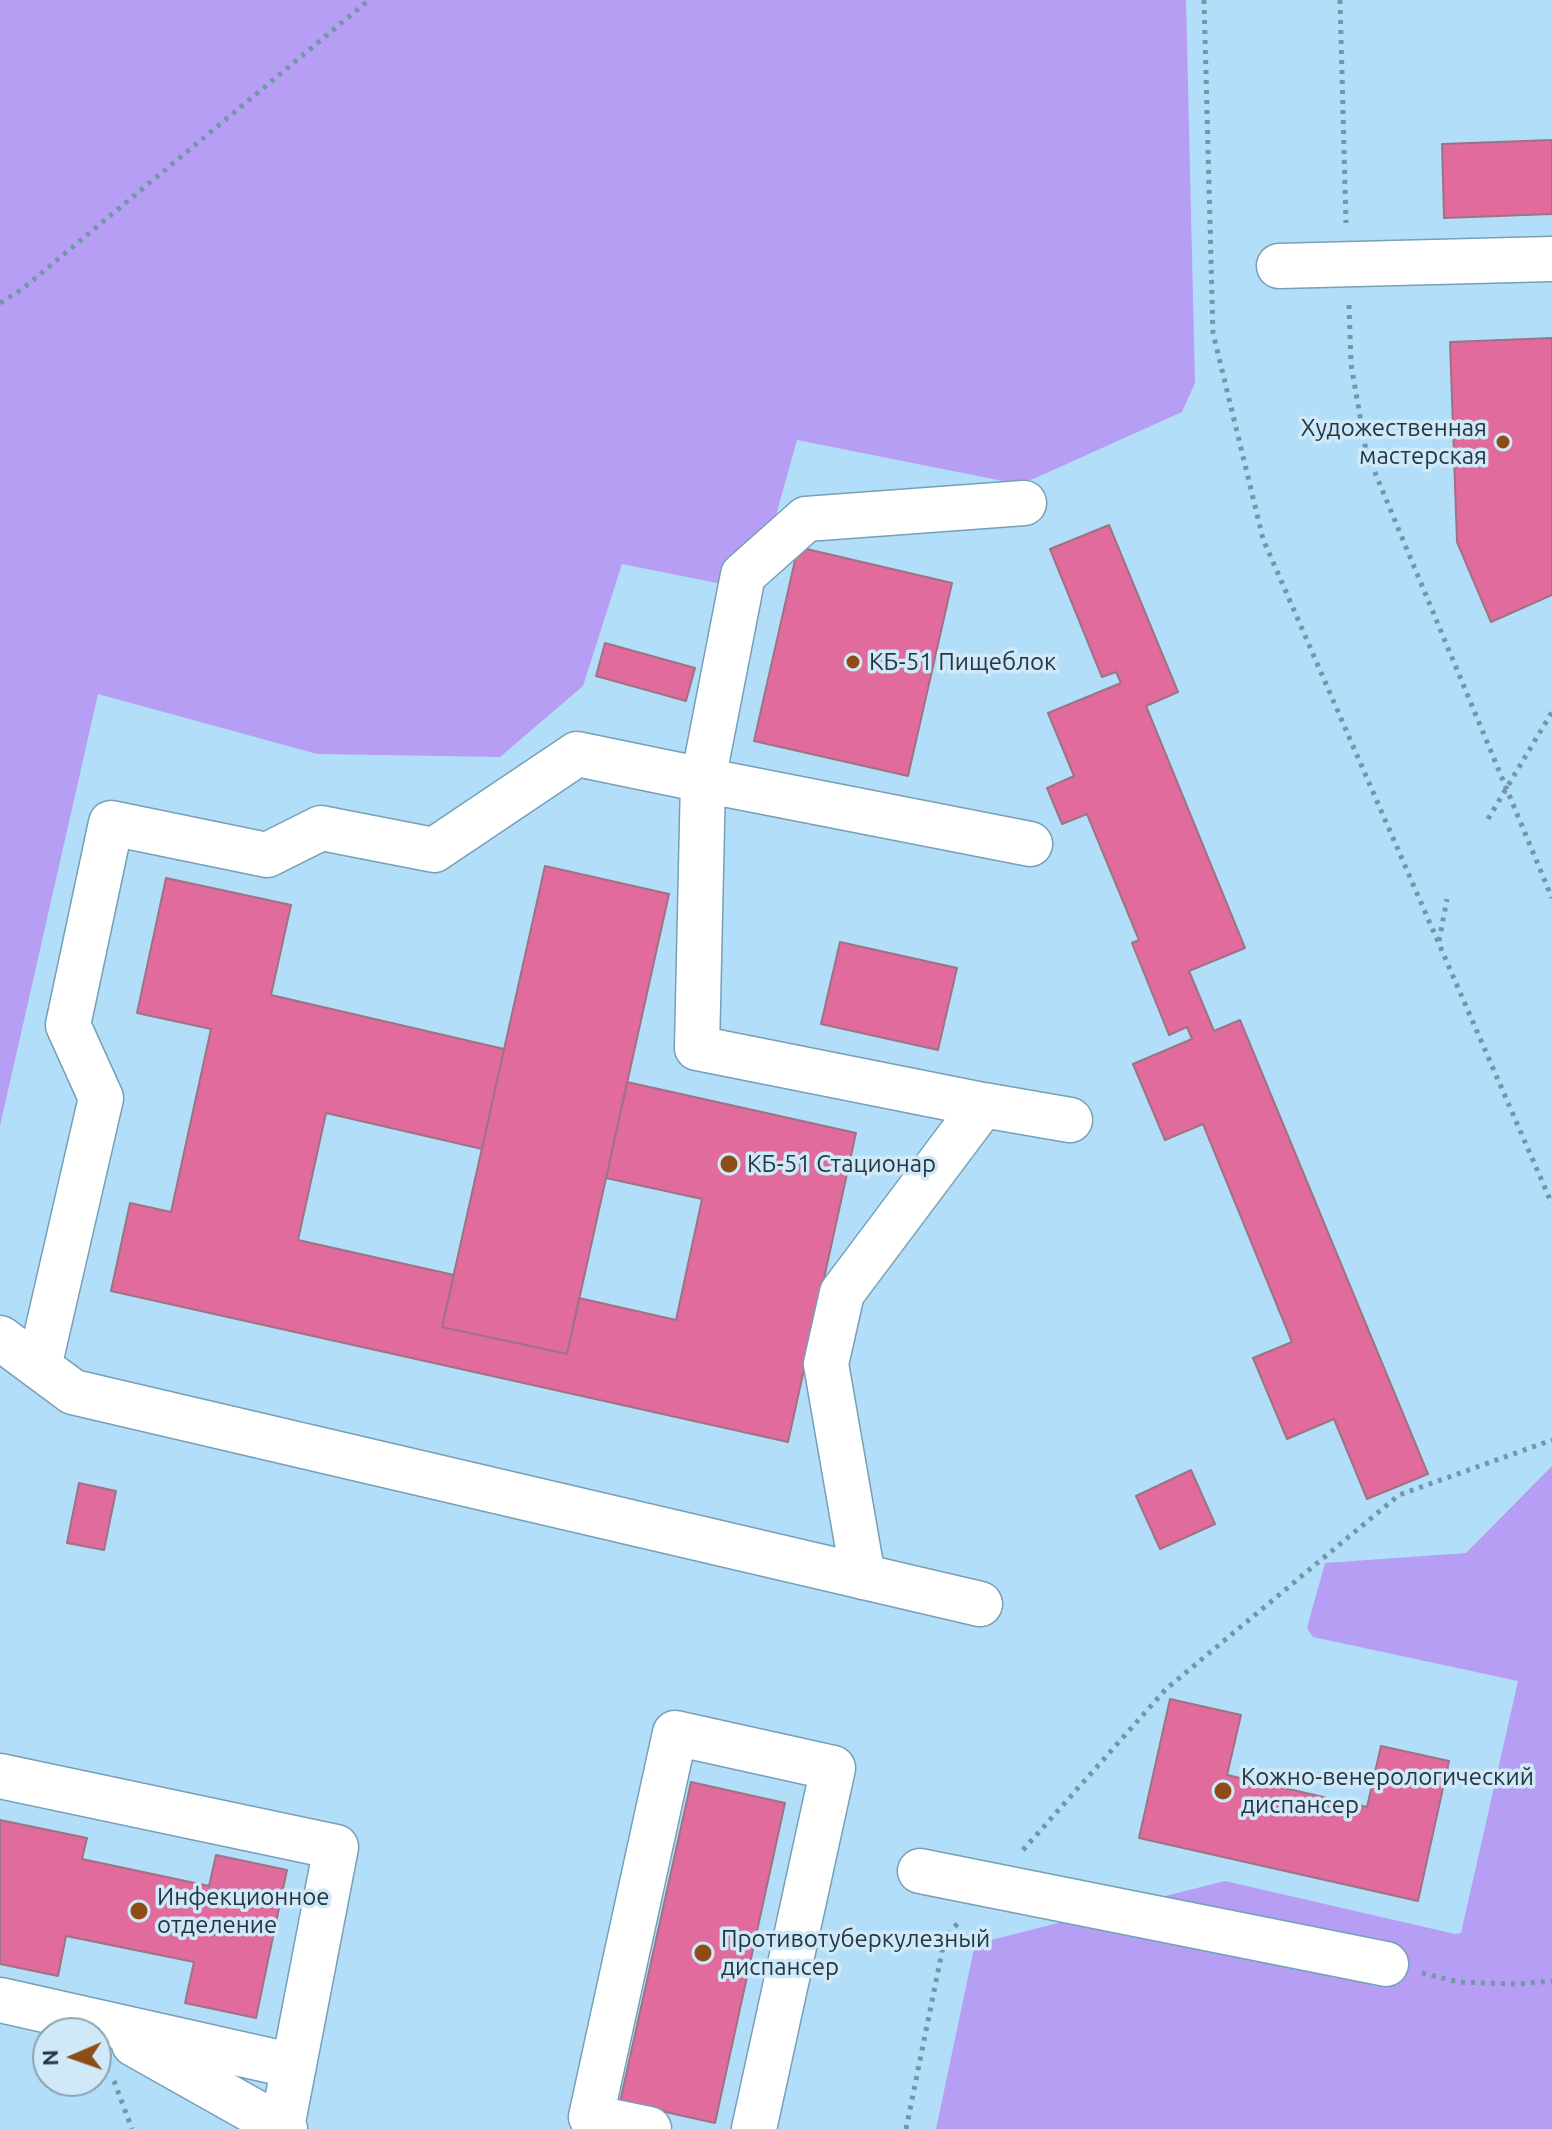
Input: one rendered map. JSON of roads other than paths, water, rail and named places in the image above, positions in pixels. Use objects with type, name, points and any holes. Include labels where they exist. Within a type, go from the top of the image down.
[{"type":"street","points":[[1279,266],[1552,259]]},
{"type":"street","points":[[1024,503],[806,519],[743,575],[703,780],[697,1048],[1070,1120]]},
{"type":"street","points":[[39,1367],[101,1098],[68,1025],[111,823],[267,855],[321,828],[434,850],[577,754],[1030,844]]},
{"type":"street","points":[[863,1577],[826,1364],[842,1293],[983,1105]]},
{"type":"street","points":[[0,1338],[73,1392],[980,1604]]},
{"type":"street","points":[[649,2129],[591,2117],[675,1733],[833,1768],[754,2129]]},
{"type":"street","points":[[0,1776],[336,1847],[284,2128],[112,2032]]},
{"type":"street","points":[[920,1871],[1386,1964]]},
{"type":"street","points":[[0,2000],[74,2017]]},
{"type":"street","points":[[112,2025],[294,2066]]},
{"type":"place","name":"Художественная мастерская","points":[[1503,442]]},
{"type":"place","name":"КБ-51 Пищеблок","points":[[853,662]]},
{"type":"place","name":"КБ-51 Стационар","points":[[729,1164]]},
{"type":"place","name":"Кожно-венерологический диспансер","points":[[1223,1791]]},
{"type":"place","name":"Инфекционное отделение","points":[[139,1911]]},
{"type":"place","name":"Противотуберкулезный диспансер","points":[[703,1953]]}]
